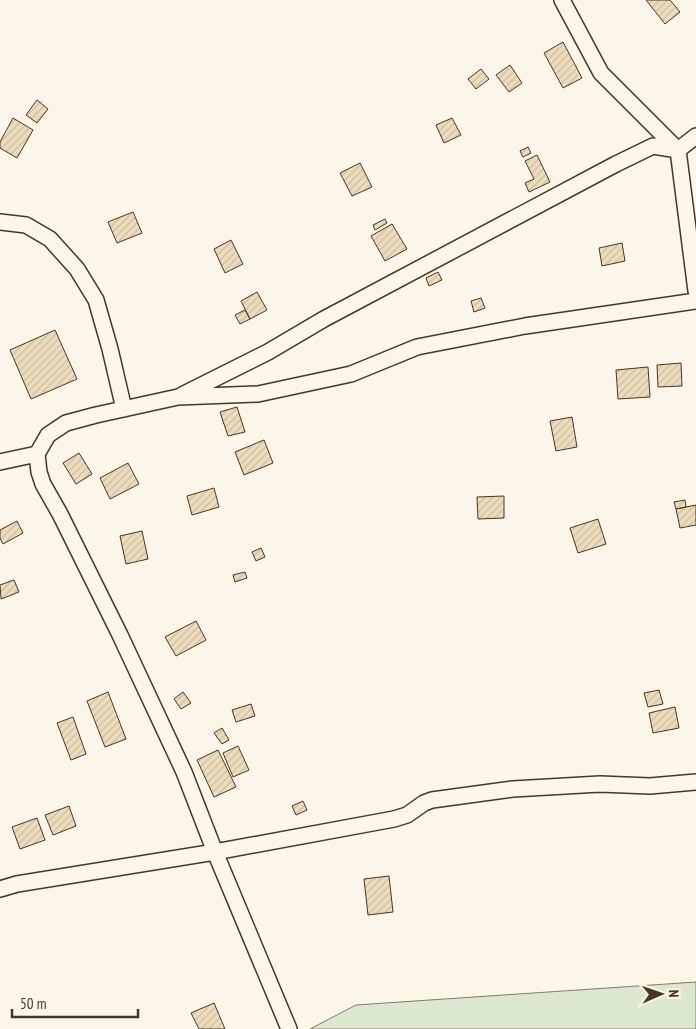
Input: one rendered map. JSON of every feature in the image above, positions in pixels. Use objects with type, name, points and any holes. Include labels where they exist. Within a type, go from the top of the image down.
[{"type":"street","points":[[562,0],[601,73],[678,150],[696,290]]},
{"type":"street","points":[[178,397],[268,352],[324,320],[631,156],[653,146],[678,150],[696,136]]},
{"type":"street","points":[[0,222],[26,226],[50,239],[76,269],[96,300],[124,409]]},
{"type":"street","points":[[289,1029],[215,852],[184,772],[120,634],[43,484],[39,472],[37,454],[48,435],[66,424],[96,415],[178,397],[258,394],[351,374],[417,347],[525,326],[696,301]]},
{"type":"street","points":[[0,462],[37,454]]},
{"type":"street","points":[[0,890],[17,884],[215,852],[394,819],[407,815],[424,803],[446,798],[532,788],[600,784],[650,786],[696,782]]},
{"type":"green space","points":[[696,982],[696,1029],[310,1029],[356,1005]]},
{"type":"building","points":[[646,0],[670,0],[680,12],[665,24]]},
{"type":"building","points":[[563,42],[582,78],[563,88],[544,53]]},
{"type":"building","points":[[510,65],[522,83],[509,92],[496,75]]},
{"type":"building","points":[[481,69],[489,79],[476,89],[468,79]]},
{"type":"building","points":[[37,100],[48,109],[37,123],[26,115]]},
{"type":"building","points":[[13,118],[33,130],[17,158],[0,148],[0,142]]},
{"type":"building","points":[[452,118],[461,135],[444,143],[436,125]]},
{"type":"building","points":[[528,147],[531,153],[523,157],[520,151]]},
{"type":"building","points":[[537,155],[550,182],[529,192],[525,183],[534,179],[525,161]]},
{"type":"building","points":[[360,163],[372,187],[352,196],[340,173]]},
{"type":"building","points":[[133,212],[142,233],[117,243],[108,222]]},
{"type":"building","points":[[385,219],[387,223],[375,230],[373,225]]},
{"type":"building","points":[[392,224],[407,249],[385,261],[371,236]]},
{"type":"building","points":[[231,240],[243,264],[225,273],[214,249]]},
{"type":"building","points":[[622,243],[625,261],[602,266],[599,248]]},
{"type":"building","points":[[438,272],[442,280],[429,286],[426,278]]},
{"type":"building","points":[[257,292],[267,310],[250,319],[241,301]]},
{"type":"building","points":[[481,298],[485,308],[474,312],[471,301]]},
{"type":"building","points":[[245,310],[250,319],[240,324],[235,315]]},
{"type":"building","points":[[55,330],[77,379],[31,399],[10,350]]},
{"type":"building","points":[[681,363],[682,386],[658,387],[657,365]]},
{"type":"building","points":[[648,367],[650,397],[618,399],[616,370]]},
{"type":"building","points":[[237,407],[245,432],[228,436],[220,412]]},
{"type":"building","points":[[572,417],[577,447],[556,451],[550,421]]},
{"type":"building","points":[[264,440],[273,463],[244,475],[235,452]]},
{"type":"building","points":[[79,453],[92,474],[76,484],[63,463]]},
{"type":"building","points":[[128,463],[139,484],[110,499],[100,478]]},
{"type":"building","points":[[214,488],[219,507],[192,515],[187,496]]},
{"type":"building","points":[[504,496],[504,518],[478,519],[477,497]]},
{"type":"building","points":[[685,500],[686,507],[676,509],[674,502]]},
{"type":"building","points":[[696,505],[696,525],[680,528],[676,509]]},
{"type":"building","points":[[598,519],[606,544],[578,553],[570,528]]},
{"type":"building","points":[[17,521],[23,533],[3,544],[0,538],[0,530]]},
{"type":"building","points":[[142,531],[148,559],[126,564],[120,536]]},
{"type":"building","points":[[261,548],[265,557],[256,561],[252,552]]},
{"type":"building","points":[[245,572],[247,578],[235,582],[233,575]]},
{"type":"building","points":[[14,580],[19,592],[1,599],[0,585]]},
{"type":"building","points":[[196,621],[206,640],[176,656],[165,637]]},
{"type":"building","points":[[659,690],[663,704],[648,707],[644,693]]},
{"type":"building","points":[[108,692],[126,739],[105,747],[87,701]]},
{"type":"building","points":[[183,692],[191,703],[181,709],[174,699]]},
{"type":"building","points":[[251,704],[255,716],[236,722],[232,710]]},
{"type":"building","points":[[675,707],[679,728],[653,733],[649,713]]},
{"type":"building","points":[[73,717],[86,754],[71,760],[57,723]]},
{"type":"building","points":[[222,728],[229,740],[222,744],[214,733]]},
{"type":"building","points":[[238,746],[249,770],[233,777],[223,753]]},
{"type":"building","points":[[218,750],[236,787],[214,797],[197,760]]},
{"type":"building","points":[[303,801],[307,810],[296,815],[292,806]]},
{"type":"building","points":[[69,806],[76,826],[53,835],[45,815]]},
{"type":"building","points":[[37,818],[45,840],[20,849],[12,827]]},
{"type":"building","points":[[389,876],[393,912],[368,915],[364,879]]},
{"type":"building","points":[[214,1003],[225,1029],[199,1029],[191,1013]]}]
